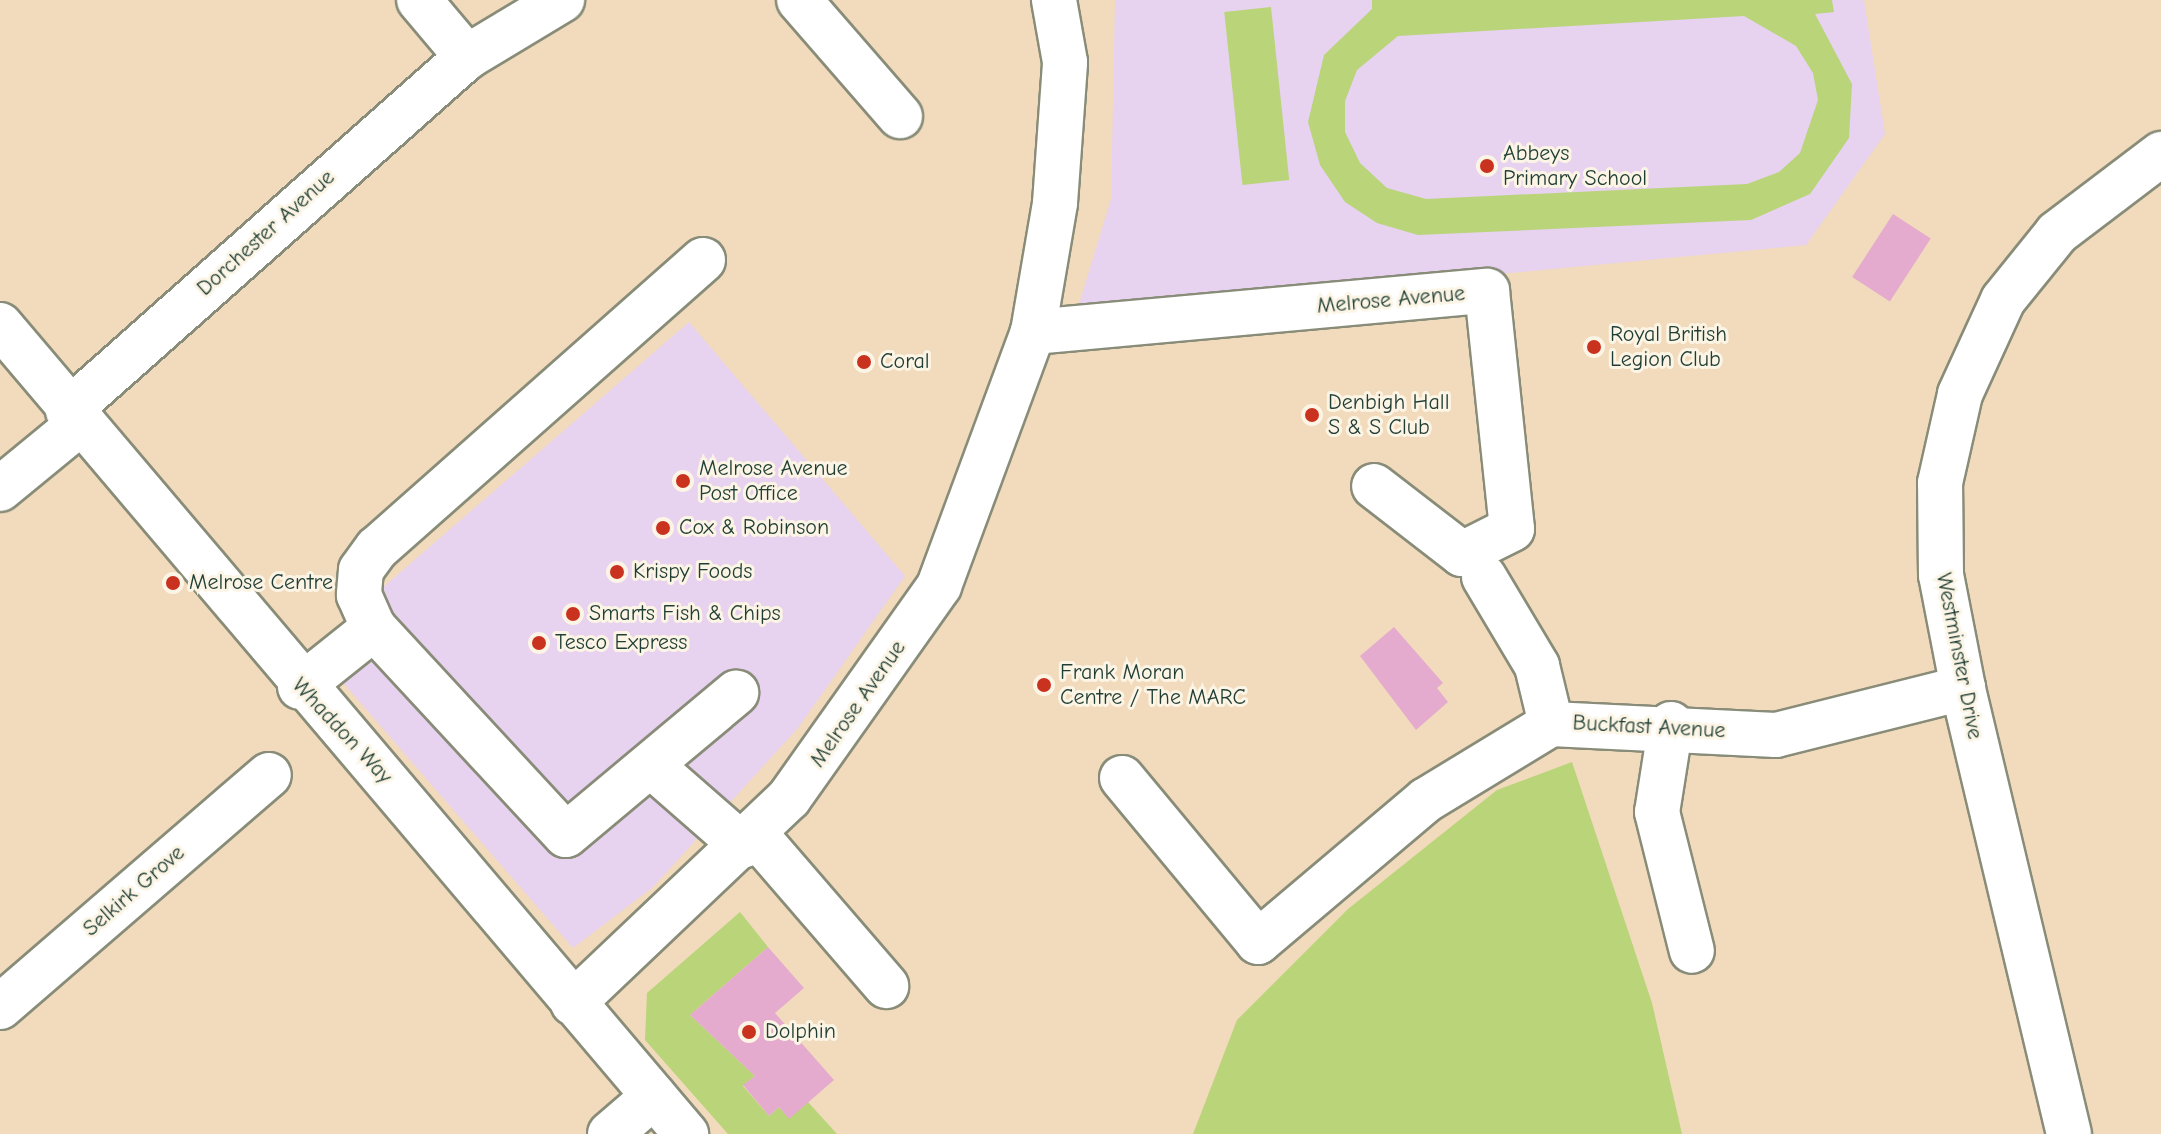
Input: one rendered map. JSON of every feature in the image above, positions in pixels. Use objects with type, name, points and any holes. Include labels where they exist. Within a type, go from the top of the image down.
[{"type":"street","points":[[419,0],[467,57]]},
{"type":"street","name":"Dorchester Avenue","points":[[0,489],[73,417],[467,57],[562,0]]},
{"type":"street","points":[[799,0],[900,116]]},
{"type":"street","name":"Melrose Avenue","points":[[573,1003],[749,840],[852,718],[939,586],[1033,332],[1055,203],[1065,62],[1054,0]]},
{"type":"street","name":"Westminster Drive","points":[[2069,1134],[1963,688],[1941,560],[1940,483],[1960,394],[2003,300],[2057,233],[2161,154]]},
{"type":"street","points":[[703,260],[377,548],[361,570],[359,595],[374,628],[566,835],[654,768],[736,693]]},
{"type":"street","name":"Melrose Avenue","points":[[1033,332],[1487,291],[1512,529],[1462,554],[1374,486]]},
{"type":"street","name":"Whaddon Way","points":[[0,325],[73,417],[300,687],[411,804],[573,1003],[686,1134]]},
{"type":"street","points":[[1484,577],[1537,666],[1551,724]]},
{"type":"street","points":[[300,687],[374,628]]},
{"type":"street","name":"Buckfast Avenue","points":[[1122,778],[1258,942],[1426,800],[1551,724],[1671,724],[1776,735],[1963,688]]},
{"type":"street","points":[[1671,724],[1657,812],[1692,951]]},
{"type":"street","points":[[654,768],[749,840],[886,986]]},
{"type":"street","name":"Selkirk Grove","points":[[0,1007],[269,775]]},
{"type":"street","points":[[610,1134],[654,1096]]},
{"type":"shaded area","name":"Abbeys Primary School","points":[[1115,0],[1864,0],[1885,134],[1806,245],[1076,314],[1111,199]]},
{"type":"shaded area","points":[[689,322],[905,576],[798,728],[653,887],[573,948],[313,648]]},
{"type":"green space","points":[[1372,0],[1832,0],[1834,12],[1815,14],[1852,84],[1849,138],[1810,194],[1751,220],[1418,235],[1377,223],[1345,202],[1320,165],[1308,122],[1324,55],[1372,9]],"holes":[[[1744,16],[1796,46],[1813,73],[1818,100],[1800,153],[1779,172],[1747,184],[1426,199],[1387,188],[1360,163],[1345,132],[1345,101],[1357,70],[1398,36]]]},
{"type":"green space","points":[[1271,7],[1289,180],[1242,185],[1224,12]]},
{"type":"green space","points":[[1572,762],[1652,1003],[1682,1134],[1193,1134],[1237,1020],[1348,909],[1497,790]]},
{"type":"green space","points":[[740,912],[768,947],[690,1015],[755,1076],[743,1086],[769,1116],[779,1107],[789,1118],[808,1102],[837,1134],[728,1134],[645,1040],[647,993]]},
{"type":"building","points":[[1893,214],[1931,239],[1890,301],[1852,277]]},
{"type":"building","points":[[1394,627],[1443,683],[1437,688],[1448,702],[1416,730],[1360,656]]},
{"type":"building","name":"Dolphin","points":[[768,947],[804,988],[775,1013],[834,1080],[789,1119],[779,1107],[769,1116],[743,1085],[755,1076],[690,1015]]},
{"type":"place","name":"Abbeys Primary School","points":[[1487,166]]},
{"type":"place","name":"Royal British Legion Club","points":[[1594,347]]},
{"type":"place","name":"Coral","points":[[864,362]]},
{"type":"place","name":"Denbigh Hall S & S Club","points":[[1312,415]]},
{"type":"place","name":"Melrose Avenue Post Office","points":[[683,481]]},
{"type":"place","name":"Cox & Robinson","points":[[663,528]]},
{"type":"place","name":"Krispy Foods","points":[[617,572]]},
{"type":"place","name":"Melrose Centre","points":[[173,583]]},
{"type":"place","name":"Smarts Fish & Chips","points":[[573,614]]},
{"type":"place","name":"Tesco Express","points":[[539,643]]},
{"type":"place","name":"Frank Moran Centre / The MARC","points":[[1044,685]]},
{"type":"place","name":"Dolphin","points":[[749,1032]]}]
